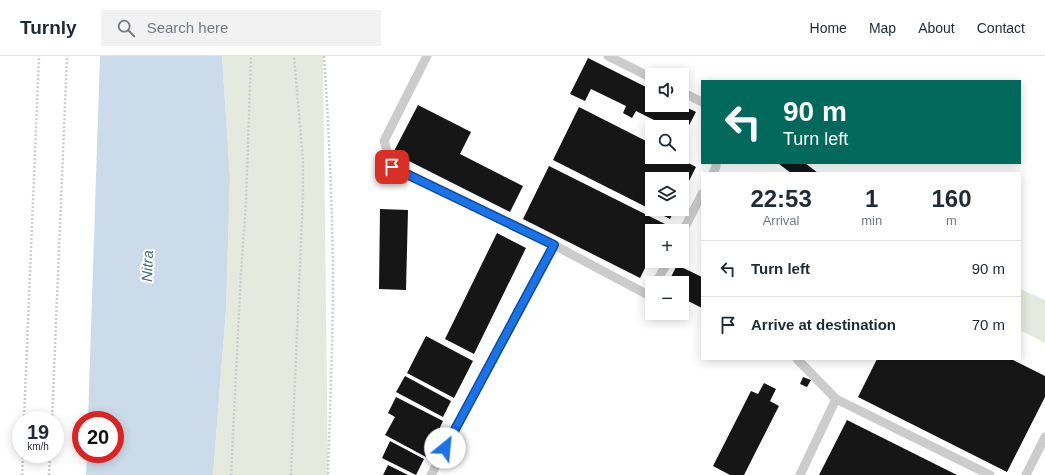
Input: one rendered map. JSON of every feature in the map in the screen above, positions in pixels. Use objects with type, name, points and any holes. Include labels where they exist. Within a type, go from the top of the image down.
[{"type":"lane","points":[[427,56],[384,141],[392,167],[554,245],[645,293]]},
{"type":"lane","points":[[608,56],[645,74]]},
{"type":"lane","points":[[689,96],[701,102]]},
{"type":"lane","points":[[687,224],[701,196]]},
{"type":"lane","points":[[430,475],[554,245]]},
{"type":"lane","points":[[798,360],[836,399],[990,475]]},
{"type":"lane","points":[[800,475],[836,399]]},
{"type":"lane","points":[[1026,475],[1045,437]]},
{"type":"path","points":[[24,411],[38,56]]},
{"type":"path","points":[[52,411],[67,56]]},
{"type":"path","points":[[231,475],[246,202],[251,56]]},
{"type":"path","points":[[291,475],[303,194],[303,161],[294,56]]},
{"type":"path","points":[[324,56],[332,203],[333,273],[328,475]]},
{"type":"path","points":[[22,475],[23,463]]},
{"type":"path","points":[[49,475],[50,463]]},
{"type":"shaded area","points":[[222,56],[323,56],[328,475],[213,475],[226,310],[230,177]]},
{"type":"shaded area","points":[[1021,289],[1045,300],[1045,343],[1021,331]]},
{"type":"water","name":"Nitra","points":[[100,56],[222,56],[230,177],[226,310],[213,475],[86,475],[87,463],[124,463],[124,411],[88,411]]},
{"type":"building","points":[[588,58],[645,86],[645,112],[689,112],[689,108],[696,112],[689,125],[689,120],[654,120],[636,111],[632,118],[623,113],[626,106],[591,89],[585,101],[570,94]]},
{"type":"building","points":[[418,105],[471,132],[460,154],[523,186],[510,212],[393,153]]},
{"type":"building","points":[[579,107],[645,140],[645,164],[689,163],[696,167],[689,181],[689,172],[645,172],[645,206],[553,160]]},
{"type":"building","points":[[779,164],[806,164],[817,172],[790,172]]},
{"type":"building","points":[[549,166],[645,214],[645,216],[649,216],[665,224],[645,224],[645,268],[640,278],[523,219]]},
{"type":"building","points":[[380,209],[408,210],[406,290],[379,289]]},
{"type":"building","points":[[664,216],[672,216],[670,219]]},
{"type":"building","points":[[497,233],[526,248],[474,354],[445,339]]},
{"type":"building","points":[[676,268],[683,268],[701,277],[701,308],[689,302],[689,276],[672,276]]},
{"type":"building","points":[[426,336],[473,361],[454,398],[407,373]]},
{"type":"building","points":[[876,360],[1013,360],[1045,376],[1045,397],[1007,472],[858,397]]},
{"type":"building","points":[[405,376],[451,401],[443,417],[396,392]]},
{"type":"building","points":[[803,377],[811,380],[807,387],[800,384]]},
{"type":"building","points":[[764,383],[776,389],[770,401],[779,406],[744,475],[730,475],[713,466],[751,391],[758,394]]},
{"type":"building","points":[[396,397],[443,421],[426,457],[385,435],[395,417],[388,413]]},
{"type":"building","points":[[847,420],[957,475],[819,475]]},
{"type":"building","points":[[390,441],[424,459],[416,475],[382,458]]},
{"type":"building","points":[[388,465],[408,475],[383,475]]},
{"type":"route","points":[[392,167],[554,245],[445,448]]}]
